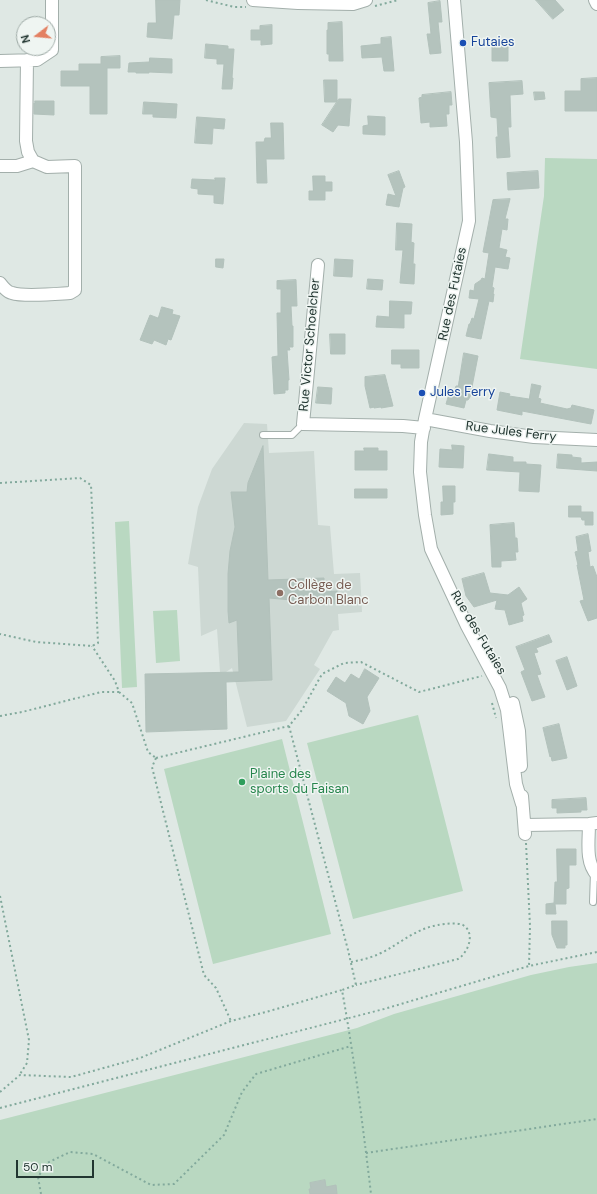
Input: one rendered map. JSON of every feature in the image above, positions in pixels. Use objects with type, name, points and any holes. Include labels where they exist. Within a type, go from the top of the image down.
[{"type":"street","points":[[0,61],[37,60],[52,50],[52,0]]},
{"type":"street","points":[[253,0],[353,4],[366,0]]},
{"type":"street","name":"Rue des Futaies","points":[[454,0],[466,142],[469,221],[424,424],[421,442],[420,472],[431,550],[467,626],[493,673],[500,688],[507,710],[516,784],[522,804]]},
{"type":"street","points":[[595,0],[597,4]]},
{"type":"street","points":[[27,60],[26,141],[28,152],[33,161]]},
{"type":"street","points":[[0,166],[16,166],[33,161],[47,166],[75,166],[74,290],[70,294],[25,295],[11,293],[0,283]]},
{"type":"street","name":"Rue Victor Schoelcher","points":[[318,265],[303,424],[403,426],[424,424]]},
{"type":"street","name":"Rue Jules Ferry","points":[[424,424],[534,437],[597,440]]},
{"type":"street","name":"Rue des Futaies","points":[[447,582],[481,635],[507,683],[514,706],[519,731],[522,804],[525,830]]},
{"type":"street","points":[[525,830],[593,824],[590,862],[595,873]]},
{"type":"lane","points":[[263,435],[292,435],[303,424]]},
{"type":"lane","points":[[593,902],[595,873]]},
{"type":"path","points":[[0,483],[80,478],[91,485],[98,643],[92,646],[36,642],[0,634]]},
{"type":"path","points":[[92,646],[115,681],[118,692],[132,703],[148,752],[156,758]]},
{"type":"path","points":[[156,758],[289,726],[302,710],[322,674],[344,663],[361,662],[419,692],[493,673]]},
{"type":"path","points":[[0,716],[101,692],[118,692]]},
{"type":"path","points":[[289,726],[356,985]]},
{"type":"path","points":[[156,758],[152,767],[204,976],[216,988],[231,1021]]},
{"type":"path","points":[[525,830],[530,926],[529,966]]},
{"type":"path","points":[[0,896],[29,1040],[27,1063],[20,1075],[0,1092]]},
{"type":"path","points":[[20,1075],[71,1077],[140,1058],[231,1021],[356,985],[458,958],[467,950],[470,937],[466,929],[460,924],[437,925],[418,930],[379,954],[351,962]]},
{"type":"path","points":[[0,1108],[384,1009],[529,966],[597,952]]},
{"type":"path","points":[[342,990],[371,1194]]},
{"type":"path","points":[[41,1194],[38,1177],[47,1163],[70,1152],[94,1154],[151,1185],[174,1184],[224,1136],[242,1092],[256,1074],[351,1046]]},
{"type":"path","points":[[366,1153],[597,1119]]},
{"type":"shaded area","name":"Collège de Carbon Blanc","points":[[244,423],[267,424],[269,453],[314,451],[318,525],[330,526],[334,574],[360,573],[362,612],[338,614],[339,630],[333,631],[314,665],[320,669],[286,721],[247,727],[232,668],[226,672],[220,672],[217,629],[201,636],[198,567],[188,564],[198,507],[212,469]]},
{"type":"green space","points":[[545,158],[597,159],[597,369],[520,359],[544,196]]},
{"type":"green space","points":[[129,521],[137,687],[122,688],[115,522]]},
{"type":"green space","points":[[177,610],[180,661],[156,663],[153,611]]},
{"type":"green space","points":[[418,715],[463,891],[353,919],[307,743]]},
{"type":"green space","points":[[282,739],[331,934],[213,964],[164,769]]},
{"type":"green space","points":[[597,963],[597,1194],[0,1194],[0,1120],[357,1028],[394,1014],[531,975]]},
{"type":"building","points":[[156,0],[180,0],[179,15],[174,15],[172,39],[147,37],[148,23],[156,23]]},
{"type":"building","points":[[536,0],[555,0],[564,10],[553,19]]},
{"type":"building","points":[[440,1],[442,22],[438,22],[441,53],[430,54],[427,34],[431,34],[428,3]]},
{"type":"building","points":[[342,22],[343,61],[329,61],[329,54],[327,54],[328,23]]},
{"type":"building","points":[[272,25],[272,44],[261,45],[261,40],[251,40],[251,30],[260,30],[260,26]]},
{"type":"building","points":[[391,37],[394,71],[384,71],[382,57],[362,58],[361,46],[381,44],[381,38]]},
{"type":"building","points":[[508,41],[508,61],[492,61],[492,42]]},
{"type":"building","points":[[206,44],[228,46],[228,49],[234,49],[232,89],[222,89],[224,64],[217,64],[217,59],[205,58]]},
{"type":"building","points":[[120,56],[120,68],[107,68],[107,114],[90,114],[90,86],[61,86],[61,71],[79,71],[79,64],[101,64],[101,57]]},
{"type":"building","points":[[150,58],[172,59],[172,73],[128,72],[129,63],[149,62]]},
{"type":"building","points":[[597,78],[597,111],[565,111],[565,91],[581,91],[581,79]]},
{"type":"building","points":[[324,80],[337,80],[337,102],[325,102]]},
{"type":"building","points":[[522,81],[523,94],[510,95],[511,127],[508,127],[510,157],[497,158],[497,118],[491,117],[489,83]]},
{"type":"building","points":[[451,92],[452,105],[449,105],[449,114],[446,114],[447,126],[430,127],[430,122],[421,123],[419,98],[422,97],[422,95]]},
{"type":"building","points":[[534,92],[544,92],[545,99],[535,100]]},
{"type":"building","points":[[339,99],[351,99],[349,126],[338,125],[333,132],[322,125]]},
{"type":"building","points":[[35,101],[54,101],[54,115],[34,114]]},
{"type":"building","points":[[144,102],[177,104],[176,118],[153,117],[153,114],[143,114]]},
{"type":"building","points":[[368,116],[385,117],[385,135],[363,134],[363,126],[368,125]]},
{"type":"building","points":[[197,117],[225,119],[224,129],[213,128],[212,144],[195,143]]},
{"type":"building","points":[[271,123],[283,123],[284,159],[266,159],[267,183],[257,183],[256,142],[264,142],[265,138],[271,138]]},
{"type":"building","points":[[399,171],[405,187],[403,188],[399,207],[386,205],[388,194],[396,196],[388,175]]},
{"type":"building","points":[[538,171],[539,188],[508,190],[507,173]]},
{"type":"building","points":[[313,176],[325,176],[325,182],[332,182],[332,191],[325,191],[325,200],[309,200],[309,191],[313,191]]},
{"type":"building","points":[[215,178],[225,178],[223,204],[214,203],[214,195],[198,194],[198,189],[191,188],[192,179],[215,180]]},
{"type":"building","points":[[510,199],[505,219],[508,219],[507,230],[502,229],[499,248],[507,250],[505,257],[510,258],[508,269],[495,267],[492,287],[494,288],[493,302],[489,301],[481,339],[466,336],[469,324],[472,318],[474,319],[479,299],[469,298],[470,290],[474,291],[475,284],[482,278],[485,279],[489,253],[483,252],[493,200]]},
{"type":"building","points":[[397,223],[412,224],[411,242],[414,243],[413,264],[415,264],[414,284],[400,283],[403,250],[396,250]]},
{"type":"building","points":[[216,259],[224,259],[223,268],[216,267]]},
{"type":"building","points":[[335,259],[353,260],[352,277],[334,276]]},
{"type":"building","points":[[368,279],[383,280],[382,290],[367,289]]},
{"type":"building","points":[[296,280],[297,306],[291,306],[293,347],[289,347],[290,350],[287,350],[289,380],[288,390],[285,390],[285,393],[274,394],[272,357],[278,356],[277,313],[281,313],[281,289],[277,289],[277,281]]},
{"type":"building","points":[[390,301],[412,302],[411,314],[404,314],[404,328],[376,327],[377,316],[389,317]]},
{"type":"building","points":[[162,307],[173,310],[172,314],[180,316],[171,340],[168,339],[166,345],[154,340],[152,344],[140,340],[150,315],[158,318]]},
{"type":"building","points":[[330,334],[345,334],[345,354],[331,354]]},
{"type":"building","points":[[392,350],[419,350],[419,368],[401,368],[401,364],[392,364]]},
{"type":"building","points":[[464,353],[478,356],[470,397],[466,400],[464,408],[446,404],[449,394],[453,396],[456,386],[458,386]]},
{"type":"building","points":[[385,375],[393,406],[370,408],[365,386],[365,377]]},
{"type":"building","points":[[532,384],[541,386],[538,398],[541,399],[540,403],[567,409],[571,408],[572,405],[594,410],[591,424],[522,411],[522,415],[497,410],[500,392],[510,394],[509,396],[529,399]]},
{"type":"building","points":[[318,387],[332,388],[331,404],[316,403]]},
{"type":"building","points":[[452,445],[464,446],[463,468],[439,467],[440,449],[452,450]]},
{"type":"building","points":[[263,446],[268,580],[324,578],[324,592],[337,591],[337,604],[269,598],[272,680],[226,682],[227,729],[146,732],[145,674],[239,672],[237,620],[229,623],[228,611],[228,574],[230,551],[235,527],[231,492],[247,492],[248,483]]},
{"type":"building","points":[[364,448],[378,448],[378,451],[387,451],[387,470],[355,470],[355,451],[364,451]]},
{"type":"building","points":[[489,454],[513,457],[513,462],[526,462],[526,464],[541,465],[539,492],[519,491],[520,472],[487,470]]},
{"type":"building","points":[[558,454],[572,455],[572,457],[581,458],[581,463],[597,462],[597,471],[557,468]]},
{"type":"building","points":[[443,486],[455,486],[453,514],[441,515]]},
{"type":"building","points":[[355,489],[387,489],[387,498],[355,498]]},
{"type":"building","points":[[569,506],[581,506],[581,512],[593,512],[593,525],[585,525],[585,520],[582,520],[581,517],[569,517]]},
{"type":"building","points":[[514,523],[518,552],[515,552],[516,560],[501,561],[501,567],[492,567],[490,525]]},
{"type":"building","points":[[588,534],[591,551],[588,552],[590,567],[593,566],[597,577],[597,618],[588,621],[580,601],[584,600],[575,552],[578,551],[576,537]]},
{"type":"building","points":[[484,573],[490,593],[508,595],[519,587],[527,599],[521,603],[524,615],[522,616],[523,621],[509,625],[505,610],[495,609],[497,600],[474,607],[466,596],[462,579]]},
{"type":"building","points":[[549,635],[552,642],[536,648],[538,652],[534,653],[541,674],[537,675],[545,697],[532,701],[521,672],[525,670],[516,647]]},
{"type":"building","points":[[567,657],[577,686],[567,690],[556,661]]},
{"type":"building","points":[[365,669],[379,678],[367,697],[370,711],[363,724],[349,716],[346,703],[327,691],[336,677],[345,683],[351,674],[359,679]]},
{"type":"building","points":[[559,724],[567,758],[552,761],[543,728]]},
{"type":"building","points":[[586,798],[587,810],[581,810],[581,812],[557,813],[557,808],[552,808],[552,800]]},
{"type":"building","points":[[557,849],[576,849],[576,865],[569,865],[569,888],[566,889],[566,904],[555,904],[556,914],[546,914],[546,904],[554,903],[555,882],[557,882]]},
{"type":"building","points":[[552,921],[567,921],[567,945],[565,945],[565,948],[557,948],[552,935]]},
{"type":"building","points":[[325,1180],[326,1187],[336,1185],[337,1194],[310,1194],[310,1183]]},
{"type":"place","name":"Futaies","points":[[463,43]]},
{"type":"place","name":"Jules Ferry","points":[[422,393]]},
{"type":"place","name":"Collège de Carbon Blanc","points":[[280,593]]},
{"type":"place","name":"Plaine des sports du Faisan","points":[[242,782]]}]
